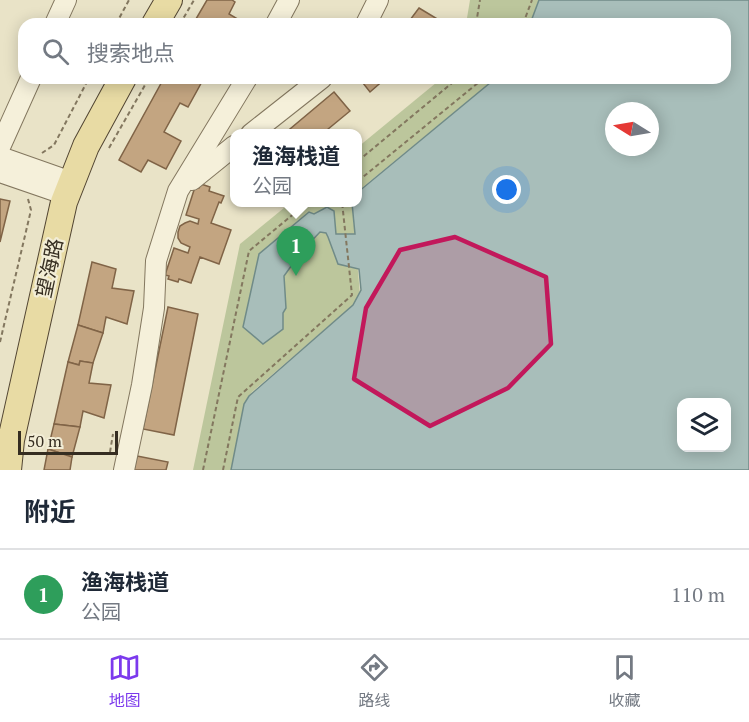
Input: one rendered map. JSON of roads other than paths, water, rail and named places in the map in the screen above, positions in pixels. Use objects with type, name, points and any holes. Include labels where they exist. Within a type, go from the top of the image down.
[{"type":"main road","points":[[141,18],[151,0]]},
{"type":"main road","points":[[158,18],[169,0]]},
{"type":"main road","name":"望海路","points":[[0,425],[62,186],[80,127],[104,84]]},
{"type":"main road","name":"望海路","points":[[8,470],[11,441],[62,186],[120,84]]},
{"type":"street","points":[[58,18],[66,0]]},
{"type":"street","points":[[279,18],[289,0]]},
{"type":"street","points":[[369,18],[378,0]]},
{"type":"street","points":[[3,135],[28,84]]},
{"type":"street","points":[[124,470],[142,385],[154,308],[156,261],[178,191],[243,84]]},
{"type":"street","points":[[257,129],[314,84]]},
{"type":"street","points":[[178,191],[230,149]]},
{"type":"street","points":[[0,157],[62,186]]},
{"type":"street","points":[[0,172],[62,186]]},
{"type":"water","points":[[539,0],[749,0],[749,470],[231,470],[244,404],[249,396],[353,305],[361,290],[359,269],[338,264],[326,233],[320,232],[302,251],[284,276],[286,308],[283,313],[283,329],[263,344],[243,327],[259,254],[309,212],[314,214],[327,207],[334,211],[336,234],[355,234],[352,207],[362,207],[362,189],[489,84],[731,84],[731,18],[532,18]]},
{"type":"place","name":"渔海栈道","points":[[296,276]]}]
